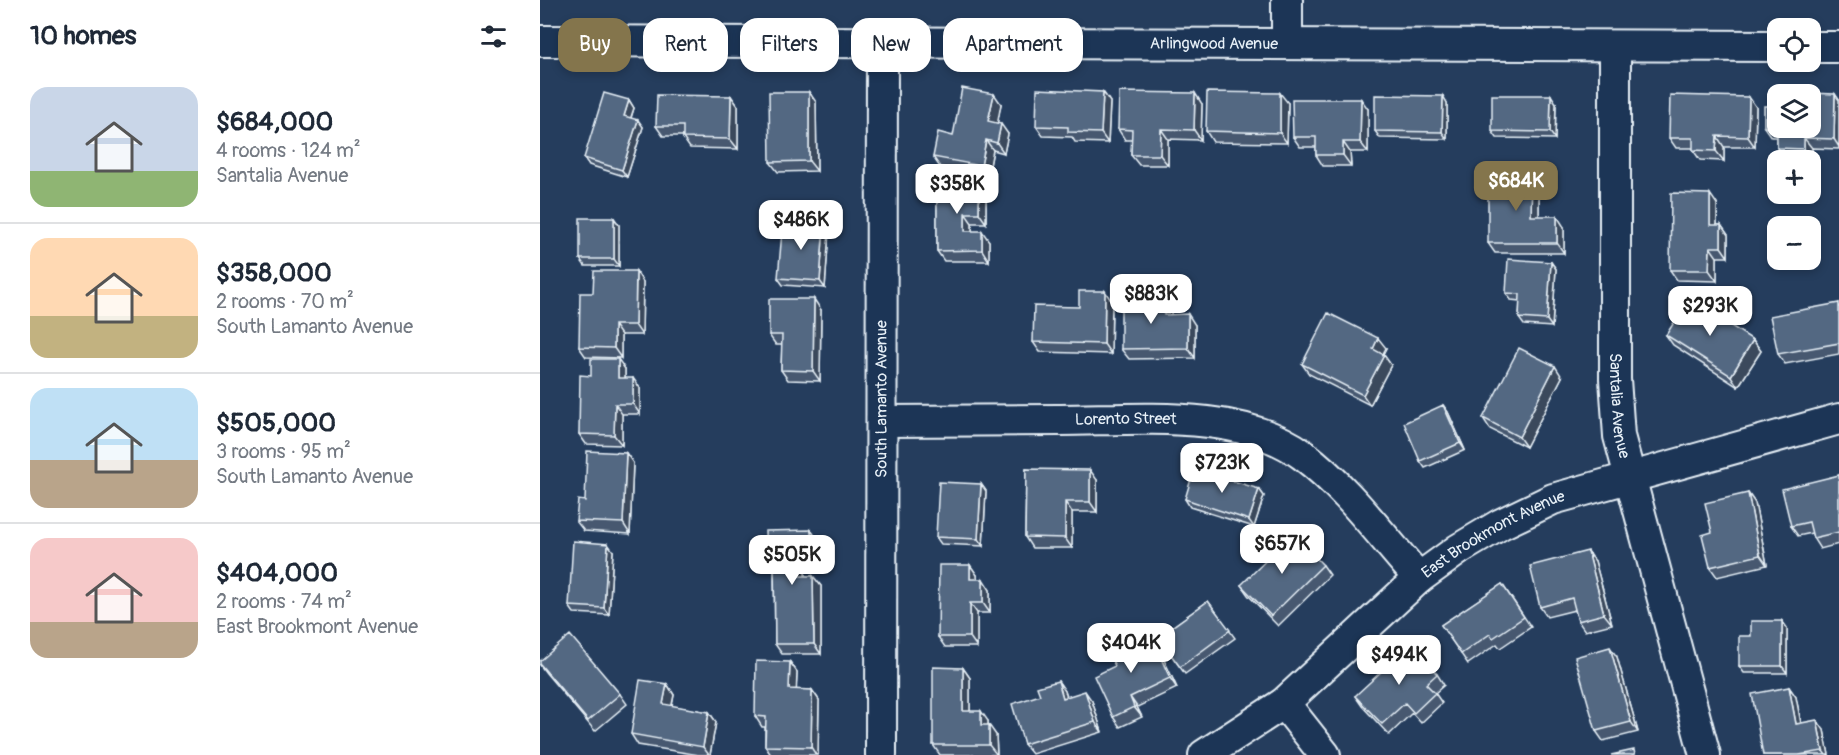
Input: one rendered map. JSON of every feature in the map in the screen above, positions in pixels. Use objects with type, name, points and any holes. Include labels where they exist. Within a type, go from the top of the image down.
[{"type":"street","points":[[1287,0],[1287,44]]},
{"type":"street","name":"Arlingwood Avenue","points":[[540,42],[851,44]]},
{"type":"street","name":"Arlingwood Avenue","points":[[931,44],[1767,46]]},
{"type":"street","name":"Santalia Avenue","points":[[1615,46],[1618,436],[1705,755]]},
{"type":"street","points":[[1821,46],[1839,47]]},
{"type":"street","name":"South Lamanto Avenue","points":[[881,755],[882,72]]},
{"type":"street","name":"East Brookmont Avenue","points":[[1204,755],[1284,703],[1419,578],[1459,549],[1501,524],[1553,500],[1839,419]]},
{"type":"street","name":"Lorento Street","points":[[882,421],[1148,420],[1209,422],[1262,432],[1302,454],[1339,487],[1419,578]]},
{"type":"street","points":[[1284,703],[1325,755]]},
{"type":"building","points":[[962,88],[994,94],[988,121],[1001,124],[997,143],[986,140],[981,166],[933,157],[938,132],[953,136]]},
{"type":"building","points":[[1037,89],[1103,92],[1101,133],[1068,132],[1068,127],[1036,126]]},
{"type":"building","points":[[769,92],[809,92],[809,161],[770,162]]},
{"type":"building","points":[[1119,92],[1195,93],[1194,130],[1161,129],[1160,155],[1131,155],[1132,130],[1118,129]]},
{"type":"building","points":[[1207,92],[1280,93],[1280,133],[1206,131]]},
{"type":"building","points":[[604,93],[629,100],[624,116],[638,120],[622,170],[584,158]]},
{"type":"building","points":[[1821,93],[1835,94],[1834,139],[1804,138],[1821,138]]},
{"type":"building","points":[[657,95],[731,96],[730,139],[683,138],[683,126],[656,126]]},
{"type":"building","points":[[1375,95],[1443,96],[1442,132],[1375,131]]},
{"type":"building","points":[[1492,95],[1551,95],[1550,132],[1492,131]]},
{"type":"building","points":[[1670,95],[1749,97],[1748,137],[1717,136],[1716,151],[1693,150],[1693,138],[1669,138]]},
{"type":"building","points":[[1292,99],[1361,99],[1360,142],[1343,142],[1343,155],[1316,155],[1316,137],[1293,137]]},
{"type":"building","points":[[1764,106],[1767,106],[1767,127],[1764,127]]},
{"type":"building","points":[[1777,138],[1804,138],[1804,149],[1777,148]]},
{"type":"building","points":[[1488,174],[1532,174],[1531,216],[1557,216],[1557,243],[1488,243]]},
{"type":"building","points":[[937,180],[979,180],[979,213],[965,213],[965,231],[982,231],[982,250],[937,251]]},
{"type":"building","points":[[1671,193],[1710,194],[1710,225],[1721,225],[1721,247],[1710,247],[1709,270],[1670,270]]},
{"type":"building","points":[[580,218],[614,218],[614,259],[580,259]]},
{"type":"building","points":[[783,220],[824,223],[820,281],[778,278]]},
{"type":"building","points":[[1508,259],[1551,262],[1547,320],[1519,318],[1520,294],[1506,293]]},
{"type":"building","points":[[594,271],[636,271],[635,325],[614,325],[614,348],[579,347],[580,293],[593,293]]},
{"type":"building","points":[[1079,291],[1105,291],[1104,344],[1033,342],[1034,306],[1079,307]]},
{"type":"building","points":[[1164,296],[1164,315],[1188,314],[1188,348],[1121,349],[1121,297]]},
{"type":"building","points":[[769,299],[814,299],[813,371],[781,370],[782,335],[769,335]]},
{"type":"building","points":[[1689,299],[1753,340],[1731,376],[1666,335]]},
{"type":"building","points":[[1839,303],[1839,343],[1778,354],[1770,316]]},
{"type":"building","points":[[1328,313],[1378,338],[1373,349],[1384,355],[1363,395],[1302,364]]},
{"type":"building","points":[[1519,348],[1555,366],[1519,437],[1483,418]]},
{"type":"building","points":[[591,359],[618,359],[618,378],[633,378],[633,404],[615,404],[614,435],[579,434],[580,375],[591,376]]},
{"type":"building","points":[[1443,405],[1460,443],[1420,461],[1404,423]]},
{"type":"building","points":[[587,451],[626,453],[623,523],[576,521],[578,500],[585,501]]},
{"type":"building","points":[[1026,469],[1090,470],[1090,502],[1065,502],[1065,538],[1025,537]]},
{"type":"building","points":[[1194,469],[1259,489],[1249,520],[1185,499]]},
{"type":"building","points":[[1839,475],[1839,532],[1813,538],[1809,522],[1791,526],[1782,489]]},
{"type":"building","points":[[939,482],[981,484],[978,539],[936,537]]},
{"type":"building","points":[[1748,493],[1760,555],[1710,567],[1702,535],[1712,532],[1705,503]]},
{"type":"building","points":[[811,530],[811,561],[798,561],[798,576],[813,576],[814,644],[775,644],[774,558],[766,558],[765,531]]},
{"type":"building","points":[[1293,534],[1323,565],[1271,616],[1241,585]]},
{"type":"building","points":[[573,541],[608,544],[604,608],[569,606]]},
{"type":"building","points":[[1588,551],[1604,614],[1578,621],[1572,598],[1540,607],[1530,566]]},
{"type":"building","points":[[939,565],[970,565],[970,579],[983,579],[983,603],[970,603],[970,637],[938,637]]},
{"type":"building","points":[[1502,584],[1524,617],[1493,638],[1490,634],[1461,654],[1441,625]]},
{"type":"building","points":[[1208,601],[1230,630],[1180,667],[1158,637]]},
{"type":"building","points":[[1751,621],[1782,621],[1782,666],[1739,666],[1739,636],[1751,636]]},
{"type":"building","points":[[570,635],[620,694],[588,721],[540,664],[540,661]]},
{"type":"building","points":[[1150,635],[1170,678],[1130,697],[1134,707],[1113,717],[1094,676],[1115,666],[1109,654]]},
{"type":"building","points":[[1410,645],[1437,674],[1426,684],[1435,693],[1414,713],[1405,703],[1382,724],[1355,696]]},
{"type":"building","points":[[1610,647],[1631,722],[1596,731],[1575,657]]},
{"type":"building","points":[[756,661],[790,662],[789,689],[812,690],[811,747],[765,746],[766,717],[755,716]]},
{"type":"building","points":[[933,667],[963,668],[963,711],[981,711],[981,725],[989,725],[989,745],[933,745]]},
{"type":"building","points":[[640,680],[667,684],[663,704],[709,712],[703,747],[631,734]]},
{"type":"building","points":[[1058,681],[1063,698],[1085,691],[1095,722],[1024,744],[1012,704],[1040,695],[1037,687]]},
{"type":"building","points":[[1789,687],[1796,724],[1817,720],[1823,751],[1799,755],[1763,755],[1752,694]]},
{"type":"building","points":[[1634,750],[1635,755],[1611,755]]}]
